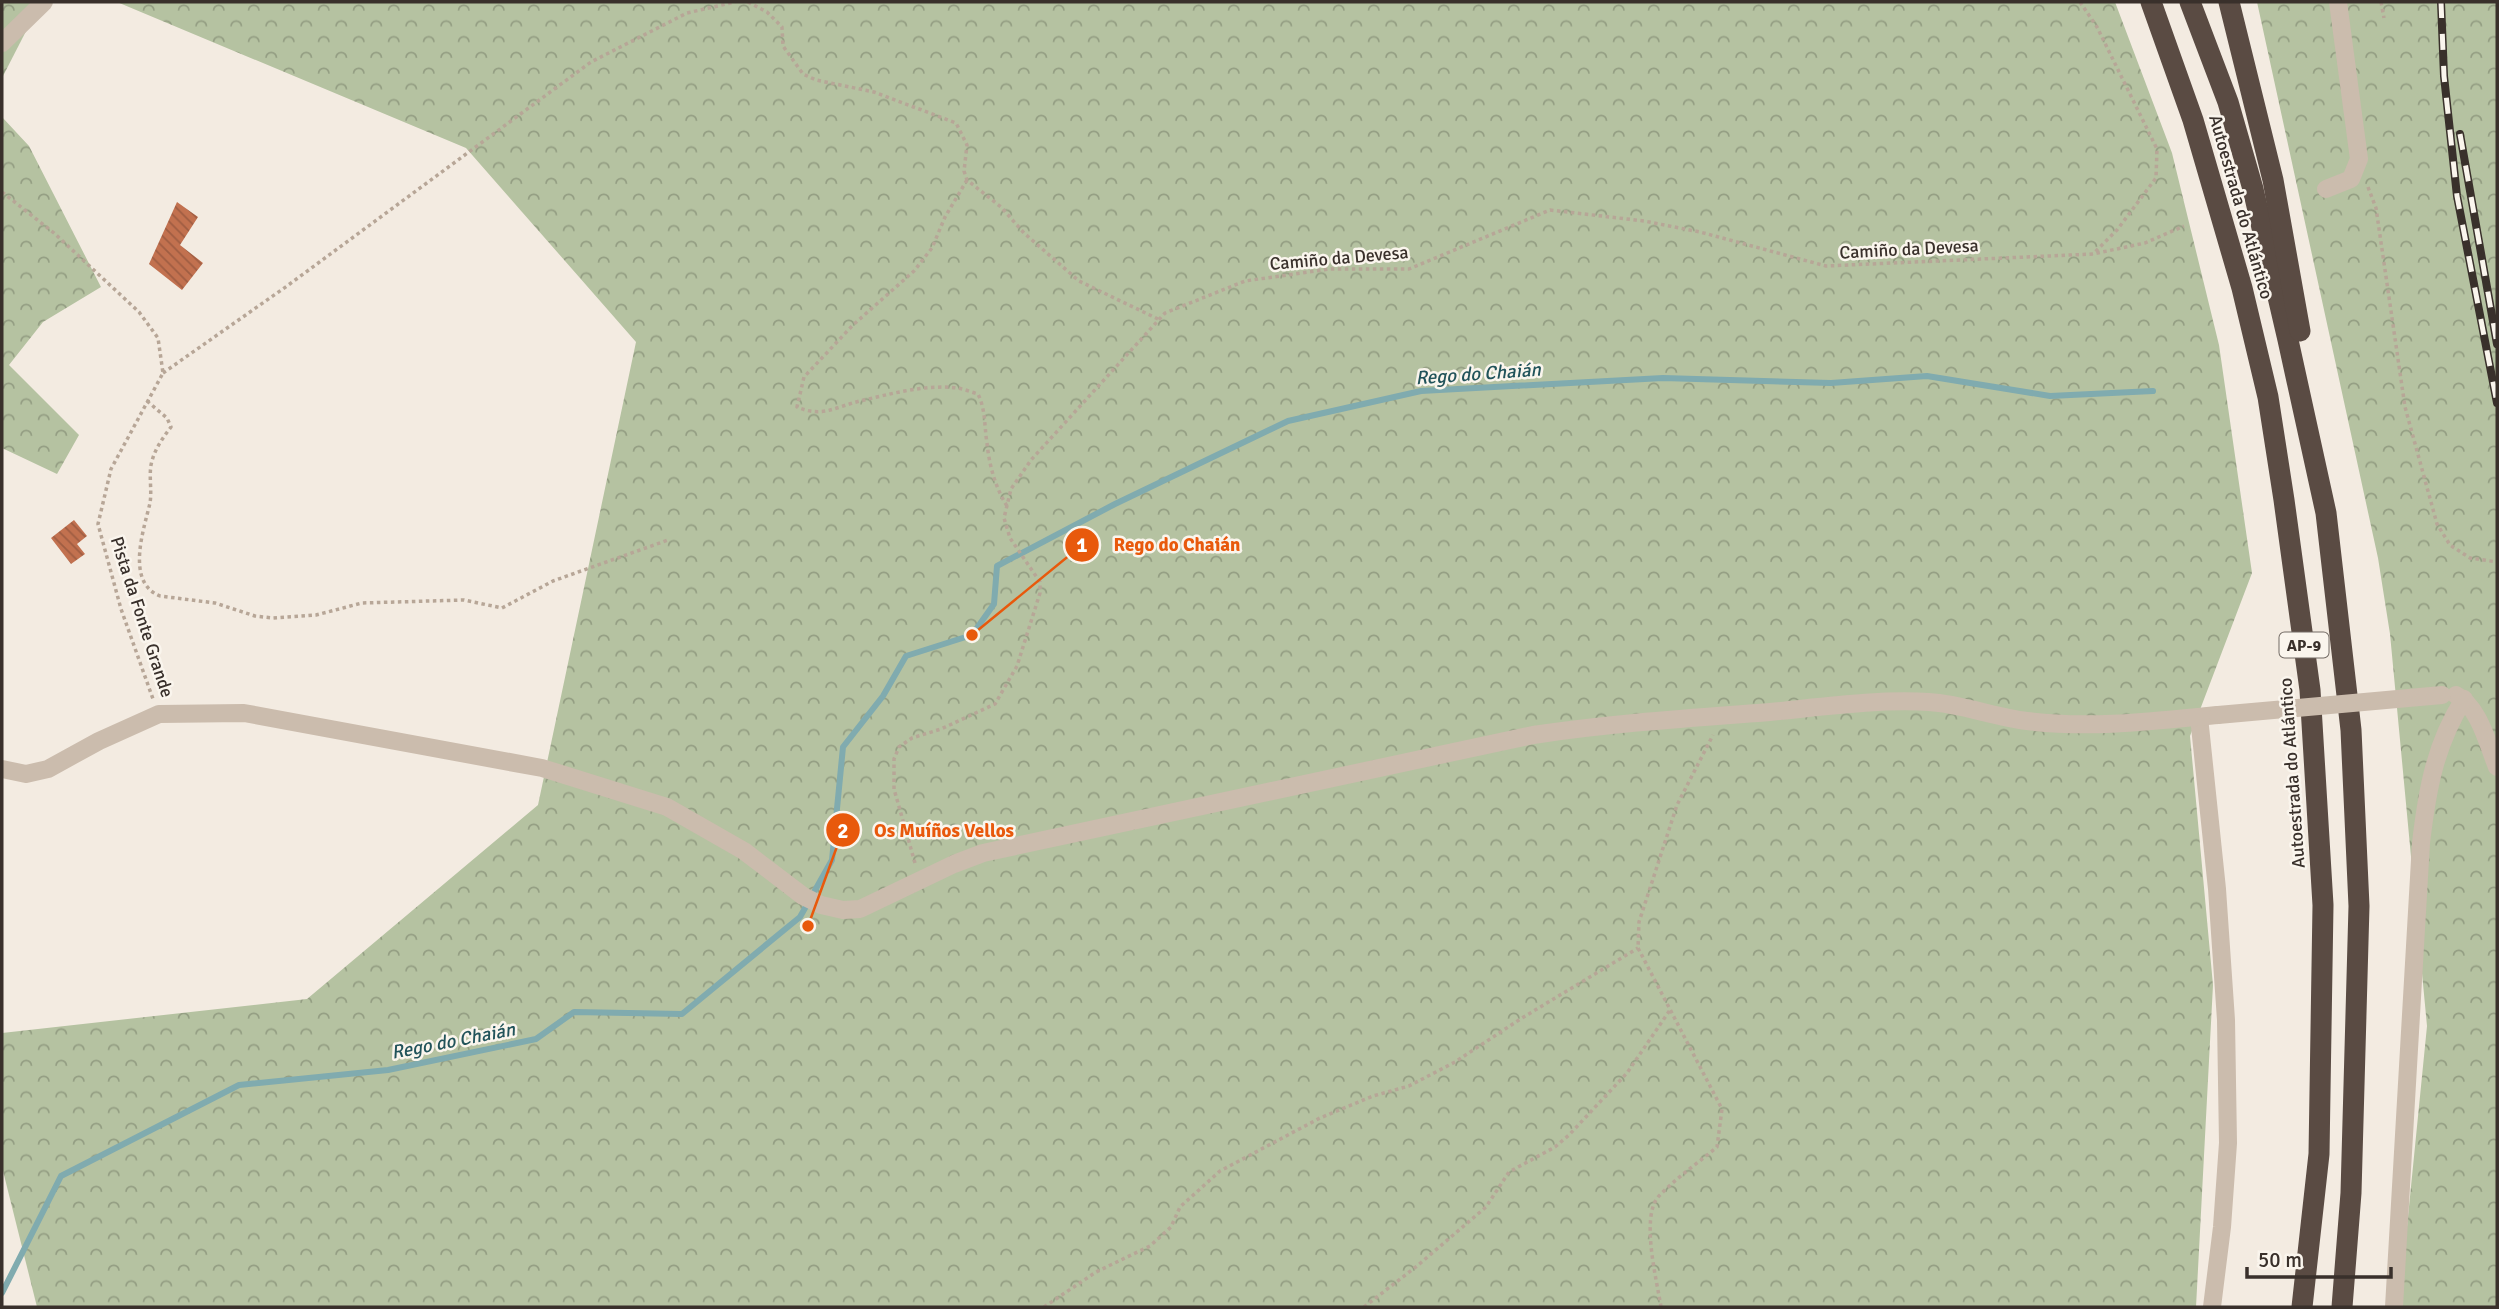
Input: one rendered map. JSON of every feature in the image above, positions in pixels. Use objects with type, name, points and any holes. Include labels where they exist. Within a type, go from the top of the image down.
[{"type":"highway","name":"Autoestrada do Atlántico","points":[[2151,2],[2193,120],[2242,288],[2262,374],[2284,500],[2310,690],[2323,919],[2319,1154],[2302,1307]]},
{"type":"highway","name":"Autoestrada do Atlántico","points":[[2190,2],[2228,102],[2253,189],[2326,513],[2351,730],[2359,906],[2351,1193],[2342,1307]]},
{"type":"highway","points":[[2229,2],[2273,180],[2324,448],[2326,513]]},
{"type":"street","points":[[2,43],[44,2]]},
{"type":"street","points":[[2326,189],[2344,183],[2355,172],[2359,159],[2338,2]]},
{"type":"street","points":[[2,769],[26,774],[48,769],[99,741],[159,714],[244,713],[542,768],[667,807],[744,851],[803,896],[821,905],[842,910],[860,909],[983,853],[1520,737],[1608,724],[1850,705],[1930,702],[2047,723],[2125,724],[2442,695],[2464,699],[2473,712],[2497,767]]},
{"type":"street","points":[[2394,1307],[2421,843],[2426,803],[2438,752],[2451,719],[2464,699]]},
{"type":"street","points":[[2199,717],[2217,888],[2226,1020],[2228,1143],[2222,1227],[2212,1307]]},
{"type":"path","points":[[2,192],[54,233],[139,312],[158,338],[163,373],[287,286],[591,62],[687,13],[735,2]]},
{"type":"path","points":[[748,2],[767,12],[782,27],[783,46],[803,74],[816,80],[874,92],[956,123],[967,145],[964,171],[967,180],[1001,207],[1024,233],[1079,281],[1158,319]]},
{"type":"path","points":[[2080,2],[2097,27],[2157,149],[2156,178],[2117,230],[2093,254]]},
{"type":"path","points":[[2381,2],[2384,18]]},
{"type":"path","points":[[2355,172],[2371,190],[2376,208],[2405,407],[2437,524],[2450,545],[2470,558],[2497,562]]},
{"type":"path","points":[[967,180],[944,217],[932,248],[914,271],[860,318],[804,377],[797,407],[808,412],[828,412],[850,403],[918,390],[958,388],[978,394],[985,408],[986,442],[991,468],[1007,506]]},
{"type":"path","name":"Camiño da Devesa","points":[[920,882],[894,789],[894,759],[900,747],[912,738],[941,729],[995,704],[1017,666],[1040,593],[1040,582],[1010,537],[1004,519],[1011,489],[1031,460],[1165,313],[1245,281],[1329,269],[1409,269],[1550,209],[1644,221],[1700,232],[1826,267],[2093,254],[2145,243],[2184,226]]},
{"type":"path","name":"Pista da Fonte Grande","points":[[159,714],[121,608],[98,524],[111,469],[163,373]]},
{"type":"path","points":[[147,401],[167,418],[171,427],[157,446],[151,466],[150,501],[139,556],[145,585],[160,596],[215,603],[255,616],[273,618],[316,615],[362,603],[464,600],[502,608],[554,581],[668,540]]},
{"type":"path","points":[[1661,1307],[1650,1232],[1651,1214],[1657,1198],[1717,1147],[1722,1109],[1637,948],[1639,922],[1676,805],[1723,715]]},
{"type":"path","points":[[1044,1307],[1096,1272],[1150,1246],[1171,1227],[1180,1207],[1220,1171],[1320,1118],[1373,1096],[1409,1086],[1455,1062],[1637,948]]},
{"type":"path","points":[[1364,1307],[1486,1207],[1509,1172],[1555,1147],[1569,1135],[1627,1073],[1670,1010]]},
{"type":"green space","points":[[2,2],[41,2],[2,78]]},
{"type":"green space","points":[[117,2],[2115,2],[2172,153],[2219,345],[2252,573],[2190,736],[2213,985],[2196,1307],[37,1307],[2,1167],[2,1033],[307,999],[538,805],[636,342],[466,148]]},
{"type":"green space","points":[[2257,2],[2497,2],[2497,1307],[2399,1307],[2427,1026],[2390,634],[2378,558]]},
{"type":"green space","points":[[2,117],[29,146],[101,287],[43,322],[9,365],[79,435],[57,474],[2,448]]},
{"type":"building","points":[[177,202],[198,217],[180,245],[203,263],[182,290],[149,264]]},
{"type":"building","points":[[74,520],[87,536],[77,544],[85,554],[71,564],[51,538]]},
{"type":"waterway","name":"Rego do Chaián","points":[[2,1293],[61,1176],[239,1085],[388,1070],[536,1039],[574,1012],[682,1014],[800,917],[832,860],[843,747],[883,696],[906,656],[972,635],[994,604],[997,566],[1115,504],[1288,421],[1421,391],[1663,378],[1831,383],[1927,376],[2050,396],[2153,391]]},
{"type":"railway","points":[[2441,2],[2444,76],[2457,196],[2497,403]]},
{"type":"railway","points":[[2460,134],[2497,344]]},
{"type":"place","name":"Rego do Chaián","points":[[972,635]]},
{"type":"place","name":"Os Muíños Vellos","points":[[808,926]]}]
